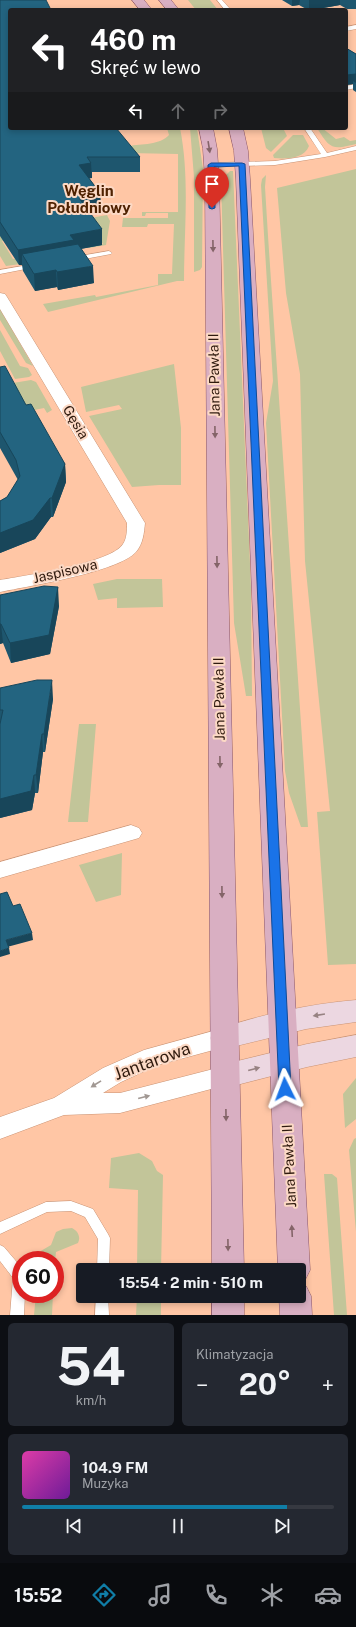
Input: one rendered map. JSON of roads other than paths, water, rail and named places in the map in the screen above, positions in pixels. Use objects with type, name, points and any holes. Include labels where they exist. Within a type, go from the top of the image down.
[{"type":"main road","points":[[138,0],[144,8]]},
{"type":"main road","name":"Jana Pawła II","points":[[206,130],[211,165],[228,1263]]},
{"type":"main road","name":"Jana Pawła II","points":[[236,130],[242,164],[294,1263]]},
{"type":"main road","points":[[228,1303],[228,1315]]},
{"type":"main road","points":[[295,1303],[296,1315]]},
{"type":"street","name":"Gęsia","points":[[0,297],[136,523],[134,539],[128,550]]},
{"type":"street","name":"Jaspisowa","points":[[0,586],[94,566],[116,558],[128,550]]},
{"type":"street","points":[[0,870],[131,833]]},
{"type":"street","points":[[224,1038],[282,1022],[335,1012],[356,1011]]},
{"type":"street","name":"Jantarowa","points":[[0,1128],[63,1105],[112,1075],[153,1057],[224,1038]]},
{"type":"street","points":[[225,1076],[339,1048],[356,1046]]},
{"type":"street","name":"Jantarowa","points":[[63,1105],[120,1103],[225,1076]]},
{"type":"lane","points":[[219,0],[226,8]]},
{"type":"lane","points":[[308,130],[325,155]]},
{"type":"lane","points":[[211,165],[286,162],[356,148]]},
{"type":"lane","points":[[63,261],[110,253]]},
{"type":"lane","points":[[0,272],[40,265]]},
{"type":"lane","points":[[0,1228],[46,1207],[71,1206],[89,1213],[104,1238],[103,1263]]},
{"type":"lane","points":[[0,1251],[20,1276],[17,1315]]},
{"type":"lane","points":[[102,1303],[102,1315]]},
{"type":"district","name":"Węglin Południowy","points":[[89,198]]}]
